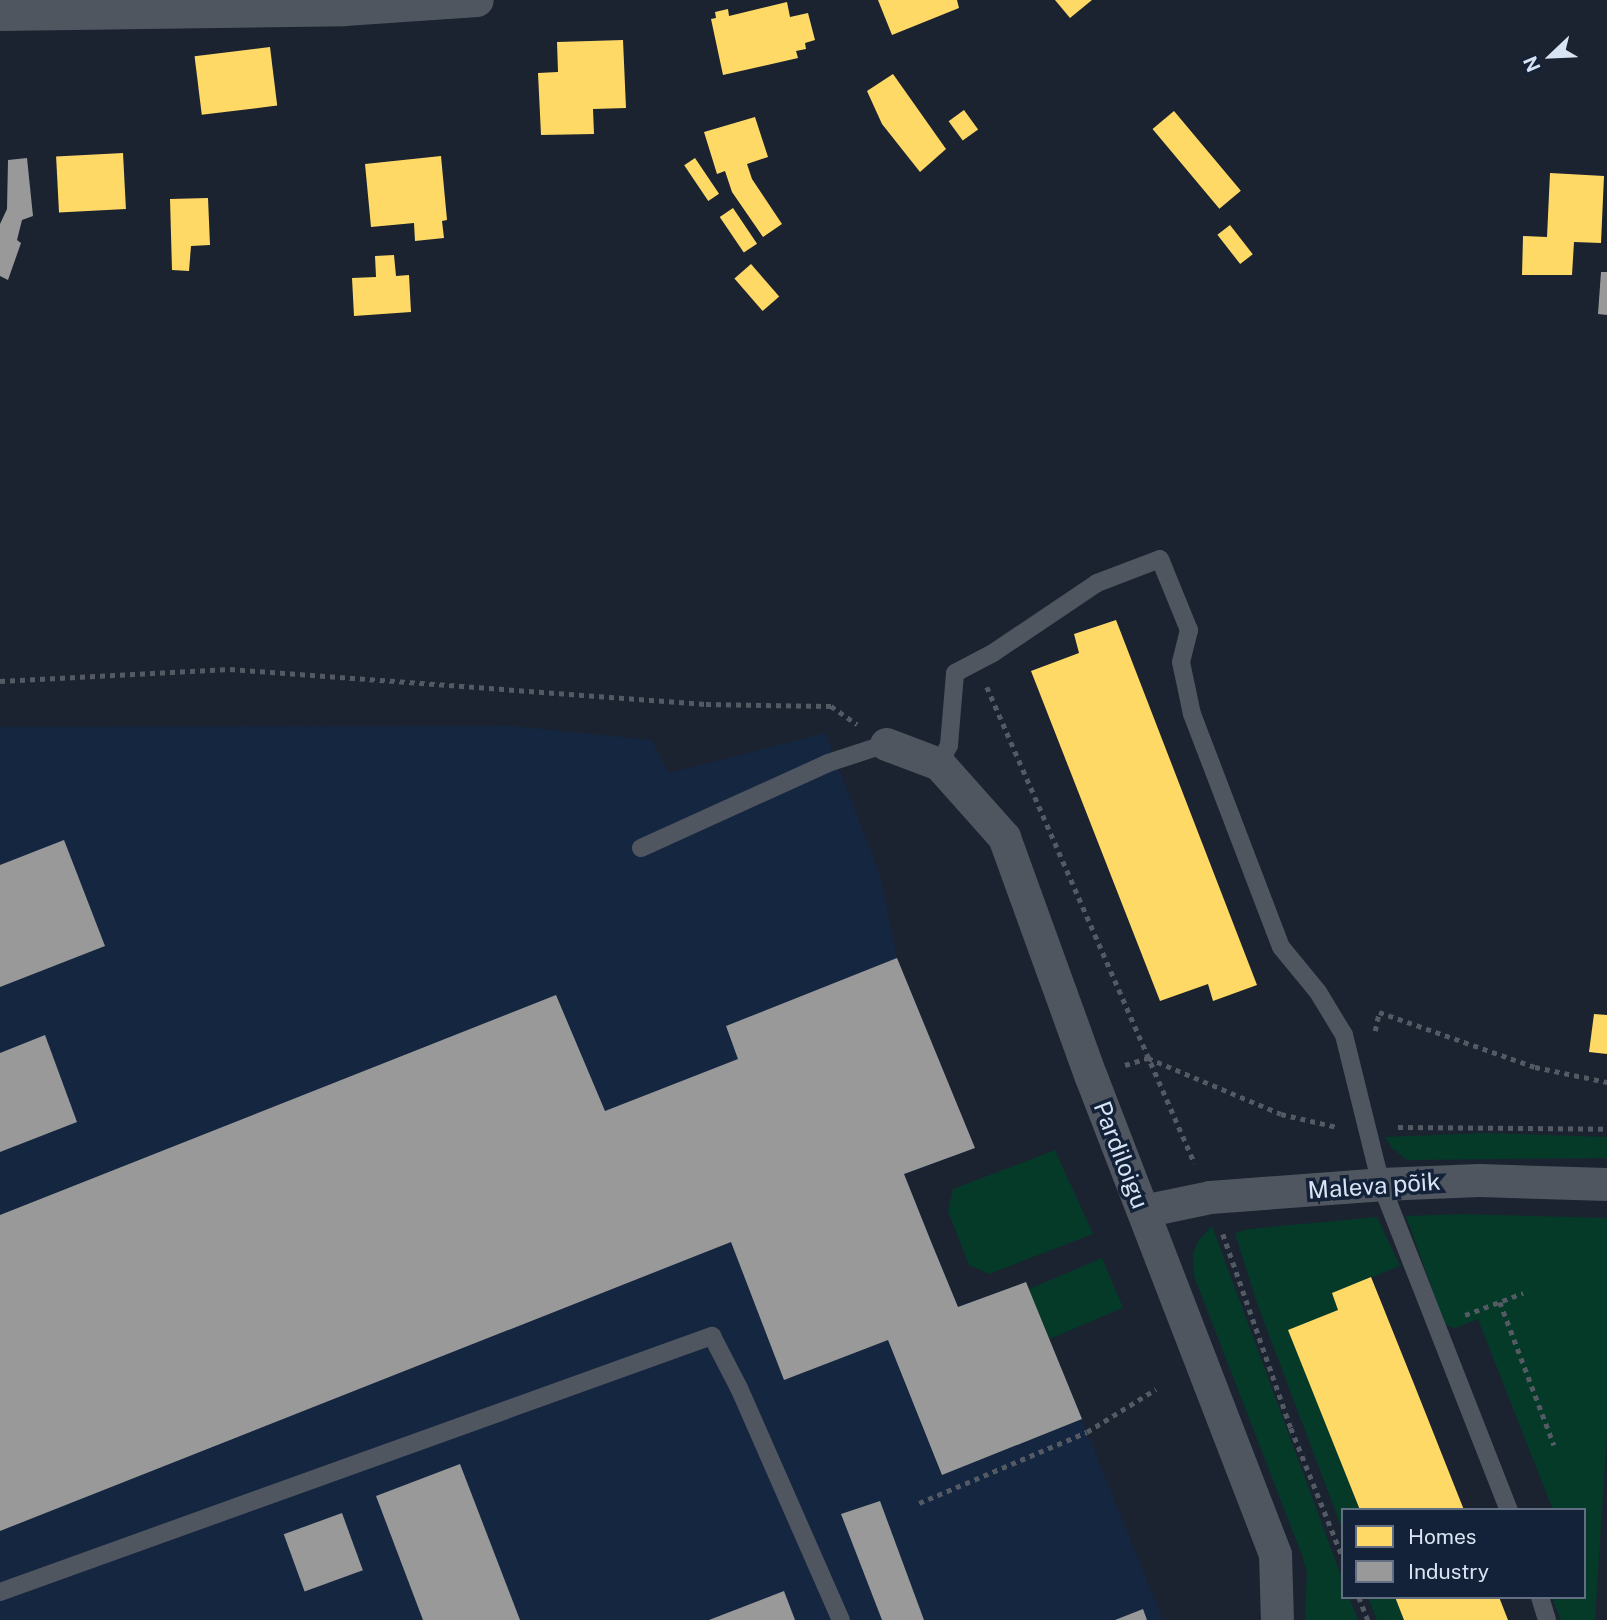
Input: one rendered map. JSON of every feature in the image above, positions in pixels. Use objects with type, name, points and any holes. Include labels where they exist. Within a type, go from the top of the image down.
[{"type":"street","points":[[0,14],[344,9],[477,0]]},
{"type":"street","name":"Pardiloigu","points":[[886,744],[939,764],[1004,837],[1143,1211],[1275,1554],[1277,1620]]},
{"type":"street","name":"Maleva põik","points":[[1143,1211],[1210,1198],[1381,1184],[1479,1180],[1607,1184]]},
{"type":"lane","points":[[939,764],[949,745],[955,673],[1097,583],[1160,559],[1189,630],[1181,662],[1192,714],[1281,947],[1318,992],[1343,1035],[1356,1075],[1381,1184],[1507,1508]]},
{"type":"lane","points":[[641,848],[828,763],[886,744]]},
{"type":"lane","points":[[0,1592],[712,1336],[745,1401],[841,1620]]},
{"type":"lane","points":[[1541,1599],[1547,1620]]},
{"type":"path","points":[[976,662],[1210,1198],[1291,1428],[1341,1553]]},
{"type":"path","points":[[0,681],[230,669],[706,704],[831,706],[886,744]]},
{"type":"path","points":[[1356,1075],[1368,1066],[1379,1012],[1535,1067],[1607,1082]]},
{"type":"path","points":[[1436,1327],[1523,1293]]},
{"type":"path","points":[[1500,1302],[1554,1445]]},
{"type":"path","points":[[919,1503],[1087,1432],[1156,1389]]},
{"type":"path","points":[[1360,1599],[1368,1620]]},
{"type":"shaded area","points":[[512,726],[651,740],[669,773],[825,733],[880,875],[897,958],[975,1148],[904,1175],[958,1306],[1026,1282],[1163,1620],[0,1620],[0,727]]},
{"type":"green space","points":[[1486,1133],[1607,1137],[1607,1158],[1407,1160],[1392,1148],[1385,1137]]},
{"type":"green space","points":[[1055,1150],[1093,1234],[989,1274],[969,1265],[948,1211],[953,1189]]},
{"type":"green space","points":[[1462,1214],[1607,1218],[1607,1432],[1595,1620],[1561,1620],[1554,1603],[1554,1599],[1586,1599],[1586,1508],[1552,1508],[1478,1319],[1455,1328],[1445,1325],[1406,1216]]},
{"type":"green space","points":[[1377,1217],[1400,1266],[1332,1293],[1338,1310],[1289,1330],[1359,1508],[1341,1508],[1341,1526],[1257,1303],[1235,1233],[1250,1229]]},
{"type":"green space","points":[[1212,1226],[1341,1576],[1341,1599],[1350,1599],[1358,1620],[1305,1620],[1307,1572],[1194,1276],[1193,1254],[1198,1241]]},
{"type":"green space","points":[[1102,1258],[1123,1308],[1049,1339],[1028,1289]]},
{"type":"green space","points":[[1369,1599],[1396,1599],[1404,1620],[1377,1620]]},
{"type":"building: Homes","points":[[878,0],[957,0],[959,8],[892,35]]},
{"type":"building: Homes","points":[[1055,0],[1092,0],[1070,18]]},
{"type":"building: Homes","points":[[787,2],[790,17],[808,13],[815,40],[805,43],[806,49],[796,51],[798,58],[723,75],[711,19],[716,18],[715,12],[728,9],[729,16]]},
{"type":"building: Homes","points":[[623,40],[626,108],[593,109],[594,134],[541,135],[538,73],[558,72],[557,42]]},
{"type":"building: Homes","points":[[270,47],[277,106],[202,115],[195,56]]},
{"type":"building: Homes","points":[[893,74],[946,149],[920,172],[882,124],[867,91]]},
{"type":"building: Homes","points":[[964,110],[978,129],[963,141],[949,121]]},
{"type":"building: Homes","points":[[1174,111],[1241,191],[1219,209],[1153,129]]},
{"type":"building: Homes","points":[[755,117],[768,157],[747,164],[752,179],[782,224],[763,237],[732,192],[725,171],[717,174],[704,132]]},
{"type":"building: Homes","points":[[123,153],[126,209],[59,212],[56,157]]},
{"type":"building: Homes","points":[[441,156],[447,220],[442,221],[444,238],[415,241],[414,223],[371,227],[365,164]]},
{"type":"building: Homes","points":[[695,158],[719,194],[708,201],[684,165]]},
{"type":"building: Homes","points":[[1550,173],[1604,176],[1601,243],[1574,242],[1572,275],[1522,275],[1523,236],[1547,237]]},
{"type":"building: Homes","points":[[208,198],[210,245],[191,246],[189,271],[172,270],[170,199]]},
{"type":"building: Homes","points":[[733,208],[757,244],[744,253],[720,217]]},
{"type":"building: Homes","points":[[1230,225],[1253,254],[1240,264],[1217,235]]},
{"type":"building: Homes","points":[[394,255],[396,276],[409,275],[411,312],[354,316],[352,278],[376,277],[375,256]]},
{"type":"building: Homes","points":[[751,264],[779,296],[763,311],[734,278]]},
{"type":"building: Homes","points":[[1116,620],[1257,985],[1213,1001],[1208,984],[1160,1001],[1031,671],[1079,653],[1074,634]]},
{"type":"building: Homes","points":[[1594,1014],[1607,1015],[1607,1054],[1589,1052]]},
{"type":"building: Homes","points":[[1371,1277],[1463,1508],[1359,1508],[1288,1330],[1338,1310],[1332,1293]]},
{"type":"building: Homes","points":[[1396,1599],[1500,1599],[1508,1620],[1404,1620]]},
{"type":"building: Industry","points":[[27,158],[33,216],[22,220],[17,240],[21,243],[8,280],[0,276],[0,224],[7,209],[8,160]]},
{"type":"building: Industry","points":[[1601,272],[1607,272],[1607,315],[1598,314]]},
{"type":"building: Industry","points":[[64,840],[105,946],[0,987],[0,865]]},
{"type":"building: Industry","points":[[897,958],[975,1148],[904,1174],[932,1244],[958,1307],[1026,1282],[1082,1419],[942,1475],[888,1340],[784,1380],[731,1242],[0,1531],[0,1215],[556,995],[605,1111],[738,1059],[726,1026]]},
{"type":"building: Industry","points":[[45,1035],[77,1122],[0,1152],[0,1053]]},
{"type":"building: Industry","points":[[460,1464],[520,1620],[423,1620],[376,1496]]},
{"type":"building: Industry","points":[[880,1501],[924,1620],[882,1620],[841,1514]]},
{"type":"building: Industry","points":[[342,1513],[363,1570],[305,1592],[284,1534]]},
{"type":"building: Industry","points":[[784,1591],[795,1620],[709,1620]]},
{"type":"building: Industry","points":[[1143,1609],[1147,1620],[1115,1620]]}]
